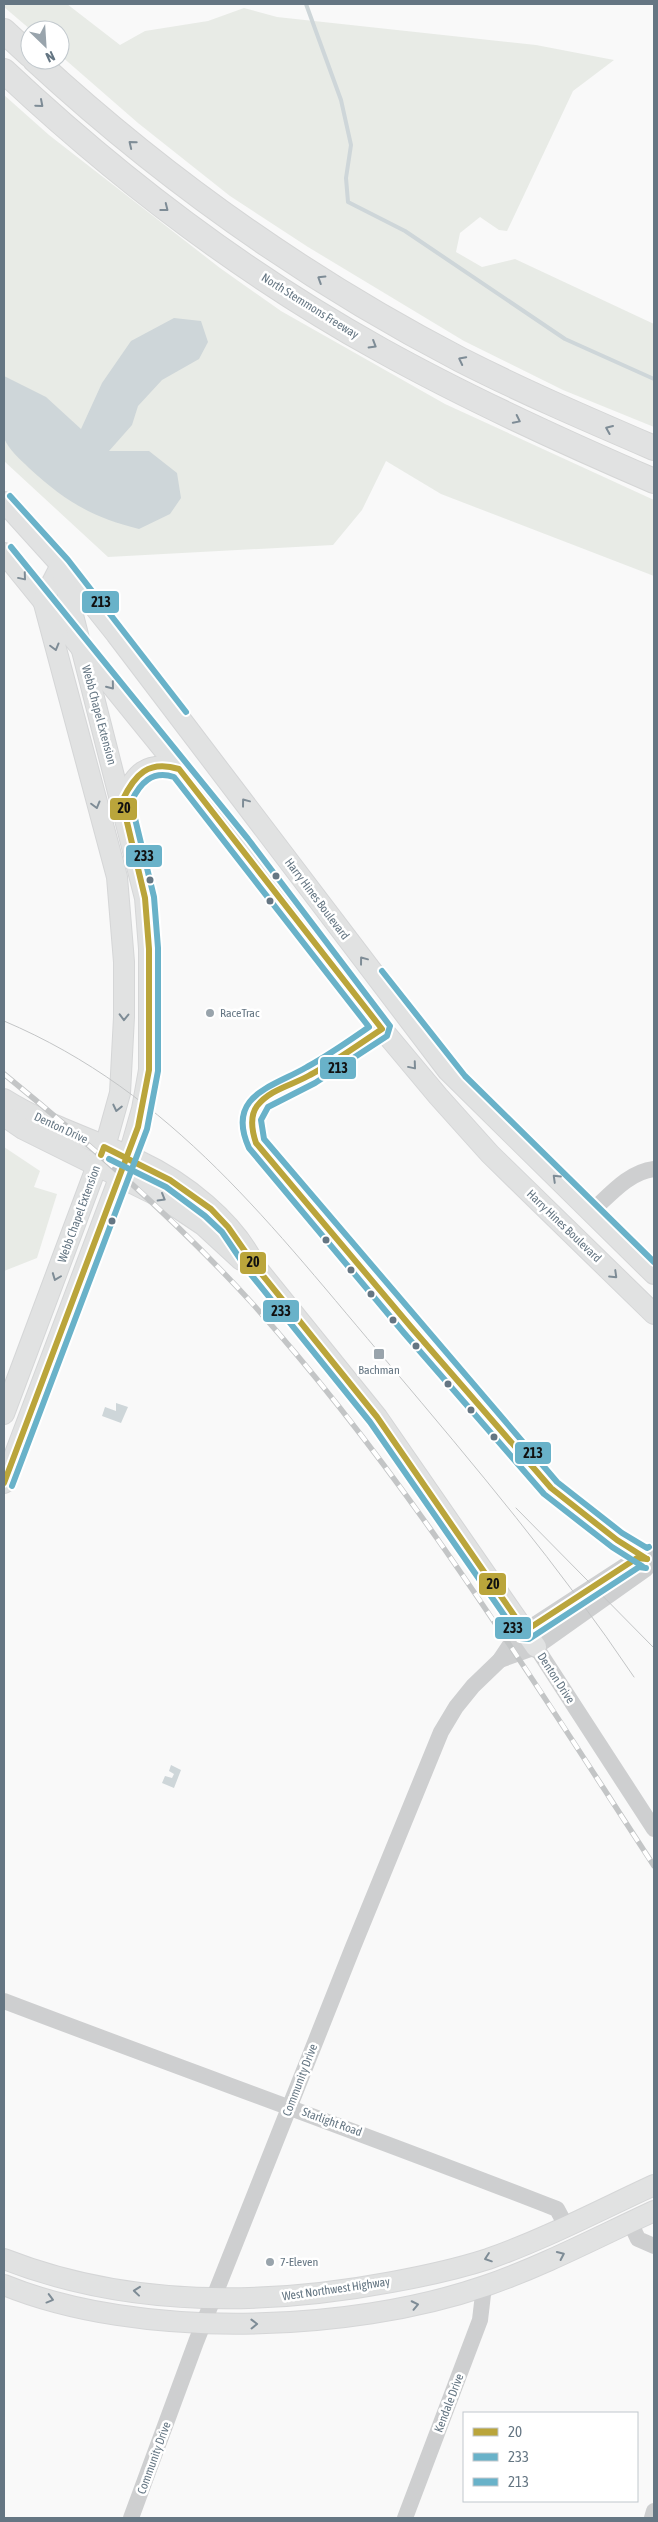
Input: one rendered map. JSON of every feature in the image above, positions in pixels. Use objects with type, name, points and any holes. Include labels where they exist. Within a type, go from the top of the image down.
[{"type":"highway","points":[[4,31],[20,46]]},
{"type":"highway","points":[[46,70],[101,119],[199,196],[353,299],[454,356],[517,388],[654,448]]},
{"type":"highway","name":"North Stemmons Freeway","points":[[4,71],[74,134],[170,211],[229,254],[317,312],[379,349],[473,399],[545,434],[654,481]]},
{"type":"main road","name":"Harry Hines Boulevard","points":[[4,502],[61,565],[264,827],[403,1013],[458,1082],[654,1274]]},
{"type":"main road","name":"Harry Hines Boulevard","points":[[4,553],[241,845],[382,1029],[438,1096],[490,1154],[654,1314]]},
{"type":"main road","points":[[43,600],[61,565]]},
{"type":"main road","name":"Webb Chapel Extension","points":[[4,1483],[128,1156],[138,1127],[149,1070],[149,949],[145,898],[61,565]]},
{"type":"main road","name":"Webb Chapel Extension","points":[[4,1414],[104,1147],[117,1108],[122,1068],[124,977],[117,878],[43,600]]},
{"type":"main road","points":[[122,802],[129,786],[140,773],[155,766],[165,765],[178,768]]},
{"type":"main road","points":[[241,845],[264,827]]},
{"type":"main road","points":[[120,923],[128,923],[134,928],[137,998],[148,1016]]},
{"type":"main road","points":[[382,1029],[403,1013]]},
{"type":"main road","name":"Denton Drive","points":[[4,1099],[55,1128],[128,1156],[160,1172],[213,1212],[236,1235],[250,1254],[256,1267],[377,1416],[530,1639]]},
{"type":"main road","name":"Denton Drive","points":[[4,1116],[23,1129],[119,1176],[184,1212],[221,1241],[242,1261],[256,1267]]},
{"type":"main road","points":[[62,1149],[75,1169],[87,1196]]},
{"type":"main road","points":[[566,1229],[590,1213]]},
{"type":"main road","points":[[25,1426],[23,1396],[39,1349],[33,1338]]},
{"type":"main road","name":"West Northwest Highway","points":[[4,2259],[46,2274],[78,2282],[214,2299],[326,2293],[425,2276],[489,2258],[563,2228],[654,2185]]},
{"type":"main road","points":[[630,2222],[628,2213],[630,2206],[654,2195]]},
{"type":"main road","points":[[4,2285],[60,2302],[146,2318],[252,2324],[294,2322],[408,2306],[484,2286],[525,2271],[654,2211]]},
{"type":"main road","points":[[484,2286],[485,2279],[492,2272],[542,2248],[563,2228]]},
{"type":"street","points":[[590,1213],[622,1183],[636,1175],[654,1170]]},
{"type":"street","name":"Community Drive","points":[[131,2518],[205,2322],[290,2106],[441,1732],[456,1706],[472,1686],[500,1660],[510,1646],[530,1639],[637,1558],[651,1557]]},
{"type":"street","name":"Denton Drive","points":[[530,1639],[654,1828]]},
{"type":"street","name":"Starlight Road","points":[[4,2000],[123,2047],[290,2106],[557,2209],[563,2228]]},
{"type":"street","points":[[630,2222],[638,2239],[654,2246]]},
{"type":"street","name":"Kendale Drive","points":[[405,2518],[480,2320],[484,2286]]},
{"type":"street","points":[[652,2518],[654,2511]]},
{"type":"shaded area","points":[[4,4],[67,4],[120,45],[145,31],[208,21],[244,8],[277,17],[536,45],[614,60],[573,91],[507,231],[499,230],[480,217],[460,233],[456,252],[482,267],[515,259],[654,324],[654,427],[563,390],[464,341],[308,247],[230,196],[138,123],[70,64],[70,20],[20,21],[4,7]]},
{"type":"shaded area","points":[[4,95],[49,135],[220,268],[281,311],[445,404],[654,500],[654,576],[441,494],[386,461],[362,510],[333,545],[108,557],[4,461]]},
{"type":"shaded area","points":[[174,318],[201,321],[208,342],[199,359],[162,380],[138,406],[132,425],[109,451],[149,451],[177,473],[181,498],[170,514],[139,529],[107,519],[67,499],[15,454],[8,446],[3,433],[4,376],[46,397],[81,429],[102,383],[131,341]]},
{"type":"shaded area","points":[[4,1147],[40,1171],[34,1187],[57,1194],[37,1258],[4,1271]]},
{"type":"shaded area","points":[[116,1403],[128,1407],[121,1423],[102,1416],[105,1407],[116,1411]]},
{"type":"shaded area","points":[[171,1765],[181,1770],[174,1788],[162,1783],[165,1776],[172,1778],[174,1774],[169,1771]]},
{"type":"waterway","points":[[306,4],[341,100],[351,145],[346,178],[348,202],[405,231],[565,339],[654,379]]},
{"type":"tram line","points":[[4,1021],[65,1051],[120,1086],[170,1125],[217,1168],[304,1263],[485,1479],[577,1596],[634,1677]]},
{"type":"tram line","points":[[516,1508],[654,1648]]},
{"type":"railway","points":[[4,1074],[100,1155],[193,1241],[251,1302],[307,1367],[361,1435],[463,1576],[654,1866]]},
{"type":"transit line","name":"213","points":[[10,496],[68,560],[186,712]]},
{"type":"transit line","name":"213","points":[[11,547],[248,839],[390,1026],[387,1036],[315,1083],[268,1107],[261,1120],[264,1139],[557,1482],[622,1533],[647,1548],[649,1547]]},
{"type":"transit line","name":"20","points":[[4,1483],[138,1127],[149,1070],[149,949],[145,898],[122,801],[132,783],[144,771],[159,766],[168,767],[179,769],[382,1029],[328,1065],[303,1079],[275,1091],[262,1100],[254,1110],[252,1119],[252,1129],[256,1143],[411,1327],[551,1488],[617,1540],[647,1559]]},
{"type":"transit line","name":"233","points":[[12,1486],[147,1129],[158,1071],[158,948],[154,897],[131,802],[138,789],[148,780],[159,775],[166,775],[174,777],[369,1027],[323,1058],[267,1087],[256,1095],[248,1104],[243,1116],[243,1130],[249,1148],[404,1333],[544,1494],[612,1547],[642,1566]]},
{"type":"transit line","name":"213","points":[[382,971],[465,1076],[654,1262]]},
{"type":"transit line","name":"20","points":[[101,1155],[104,1147],[170,1180],[211,1209],[228,1227],[256,1267],[377,1417],[525,1631],[637,1558],[647,1559]]},
{"type":"transit line","name":"233","points":[[109,1159],[166,1187],[205,1216],[222,1232],[249,1272],[370,1422],[520,1638],[529,1639],[639,1567],[646,1568]]},
{"type":"place","name":"RaceTrac","points":[[210,1013]]},
{"type":"place","name":"Bachman","points":[[379,1354]]},
{"type":"place","name":"7-Eleven","points":[[270,2262]]}]
